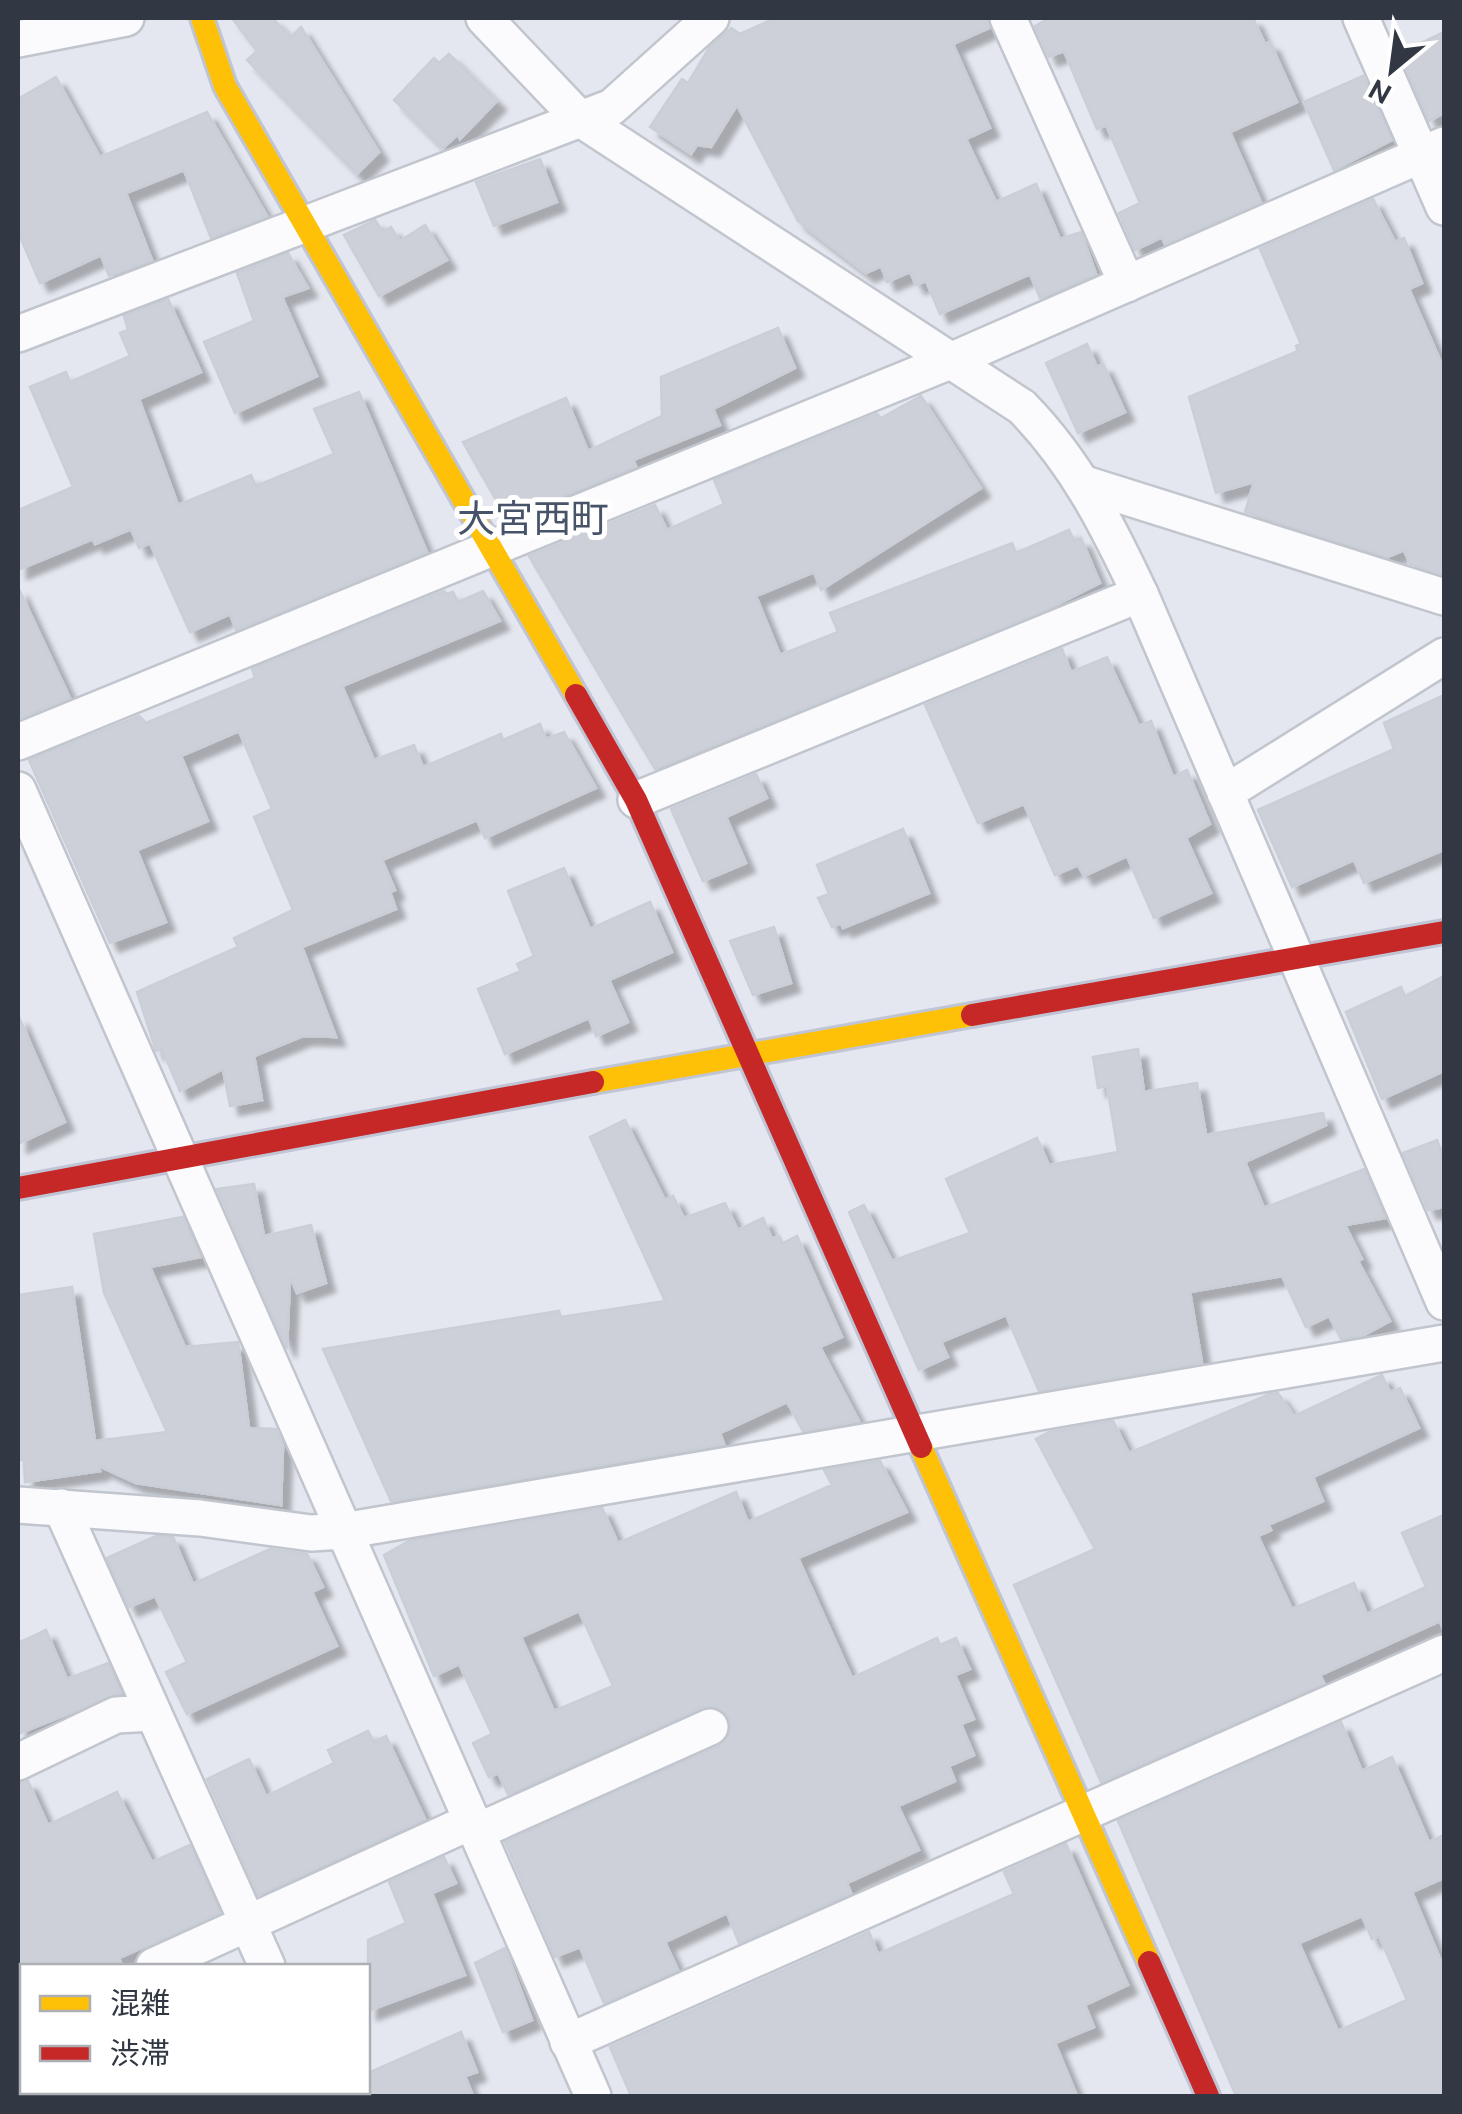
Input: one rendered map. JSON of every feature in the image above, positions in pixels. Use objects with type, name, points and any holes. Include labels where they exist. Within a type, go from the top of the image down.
[{"type":"street","points":[[18,39],[126,18]]},
{"type":"street","points":[[202,18],[225,86],[495,549],[636,800],[744,1054],[917,1434],[1208,2096]]},
{"type":"street","points":[[484,18],[579,118],[1022,407],[1046,432],[1084,484],[1140,594],[1444,1302]]},
{"type":"street","points":[[18,334],[612,107],[711,18]]},
{"type":"street","points":[[1008,18],[1127,284]]},
{"type":"street","points":[[1361,18],[1433,150],[1444,207]]},
{"type":"street","points":[[18,742],[950,361],[1433,150]]},
{"type":"street","points":[[1084,484],[1444,597]]},
{"type":"street","points":[[636,800],[1140,594]]},
{"type":"street","points":[[1225,793],[1444,656]]},
{"type":"street","points":[[18,790],[593,2096]]},
{"type":"street","points":[[18,1188],[744,1054],[1444,932]]},
{"type":"street","points":[[18,1504],[200,1518],[311,1533],[342,1530],[1444,1343]]},
{"type":"street","points":[[61,1508],[266,1964]]},
{"type":"street","points":[[568,2042],[1444,1653]]},
{"type":"street","points":[[18,1762],[116,1715],[153,1713]]},
{"type":"street","points":[[158,1964],[710,1727]]},
{"type":"building","points":[[232,18],[272,18],[291,37],[301,27],[379,152],[357,174],[247,60],[257,51]]},
{"type":"building","points":[[775,18],[987,18],[989,28],[953,44],[990,128],[966,139],[996,202],[1036,184],[1060,239],[1081,232],[1096,274],[1040,298],[1030,274],[940,314],[926,281],[916,285],[910,272],[887,282],[881,266],[866,273],[798,221],[737,105],[711,147],[697,145],[691,154],[650,127],[682,79],[688,83],[709,48],[731,28],[740,34]]},
{"type":"building","points":[[1050,18],[1253,18],[1265,44],[1270,42],[1297,102],[1230,132],[1261,202],[1165,244],[1162,237],[1135,250],[1119,213],[1140,203],[1106,125],[1097,129],[1064,51],[1049,57],[1035,26]]},
{"type":"building","points":[[1444,32],[1444,113],[1429,121],[1400,53]]},
{"type":"building","points":[[449,54],[497,101],[460,139],[458,134],[443,148],[394,100],[434,58],[439,63]]},
{"type":"building","points":[[1363,76],[1392,140],[1334,170],[1304,102]]},
{"type":"building","points":[[56,77],[100,157],[207,112],[267,216],[211,238],[184,170],[126,193],[152,260],[109,276],[101,255],[40,283],[18,232],[18,99]]},
{"type":"building","points":[[540,159],[557,202],[494,226],[476,182]]},
{"type":"building","points":[[1373,199],[1395,242],[1404,238],[1422,283],[1409,289],[1444,369],[1444,575],[1410,564],[1404,550],[1388,557],[1245,512],[1254,482],[1216,493],[1189,397],[1298,351],[1296,346],[1301,344],[1260,249]]},
{"type":"building","points":[[375,220],[383,232],[391,227],[400,241],[425,225],[447,260],[379,296],[344,235]]},
{"type":"building","points":[[288,253],[308,288],[282,297],[317,376],[235,413],[204,342],[254,321],[237,273]]},
{"type":"building","points":[[168,299],[201,372],[139,399],[178,505],[251,475],[256,486],[334,454],[314,409],[359,392],[427,552],[236,630],[230,614],[190,632],[150,543],[139,548],[131,529],[95,544],[93,539],[18,570],[18,510],[73,487],[30,387],[66,372],[70,382],[130,356],[120,333],[128,330],[124,316]]},
{"type":"building","points":[[778,328],[795,368],[713,409],[720,425],[633,460],[636,466],[507,519],[463,442],[566,398],[588,451],[662,416],[661,377]]},
{"type":"building","points":[[1087,344],[1097,367],[1103,364],[1125,412],[1078,433],[1046,363]]},
{"type":"building","points":[[921,396],[981,488],[821,590],[814,572],[756,596],[780,655],[838,632],[830,613],[1012,543],[1016,553],[1069,530],[1074,541],[1081,538],[1100,583],[1046,610],[655,769],[529,556],[655,505],[667,530],[724,504],[714,480],[877,414],[881,418]]},
{"type":"building","points":[[18,587],[70,698],[18,719]]},
{"type":"building","points":[[444,591],[453,592],[458,602],[483,591],[500,621],[342,686],[374,760],[414,745],[423,767],[501,734],[503,740],[540,724],[546,739],[564,732],[596,788],[485,838],[477,820],[382,860],[395,890],[390,892],[396,909],[302,947],[336,1037],[303,1036],[254,1056],[262,1100],[230,1106],[223,1069],[180,1091],[162,1049],[156,1051],[137,992],[238,947],[234,938],[293,910],[254,817],[272,809],[239,731],[181,756],[208,821],[137,850],[166,922],[110,943],[29,760],[139,716],[146,723],[255,678],[252,669]]},
{"type":"building","points":[[1062,649],[1071,672],[1107,657],[1139,726],[1151,721],[1173,777],[1187,770],[1210,824],[1186,838],[1211,893],[1154,918],[1127,856],[1084,876],[1078,865],[1055,875],[1024,804],[978,823],[925,705]]},
{"type":"building","points":[[1444,695],[1444,850],[1364,883],[1354,860],[1292,887],[1258,810],[1394,749],[1384,723]]},
{"type":"building","points":[[756,774],[767,798],[726,817],[746,863],[703,881],[671,809]]},
{"type":"building","points":[[903,829],[929,893],[843,928],[841,923],[832,927],[818,898],[829,894],[817,865]]},
{"type":"building","points":[[564,868],[590,929],[650,902],[672,952],[609,980],[628,1022],[596,1036],[589,1018],[505,1054],[478,989],[521,971],[517,964],[534,956],[508,891]]},
{"type":"building","points":[[774,927],[791,983],[753,995],[730,941]]},
{"type":"building","points":[[1444,976],[1444,1071],[1382,1099],[1346,1012],[1401,987],[1405,996]]},
{"type":"building","points":[[18,1015],[65,1122],[18,1144]]},
{"type":"building","points":[[1138,1049],[1144,1092],[1197,1083],[1206,1135],[1323,1113],[1326,1125],[1245,1162],[1264,1208],[1364,1169],[1385,1218],[1345,1225],[1362,1259],[1358,1261],[1390,1321],[1364,1335],[1341,1339],[1329,1316],[1306,1327],[1282,1276],[1190,1292],[1202,1363],[1039,1391],[1006,1315],[941,1342],[948,1357],[919,1370],[849,1212],[864,1205],[892,1261],[970,1233],[946,1179],[1037,1138],[1049,1165],[1118,1152],[1107,1086],[1098,1088],[1093,1057]]},
{"type":"building","points":[[625,1120],[665,1200],[673,1196],[684,1218],[725,1203],[738,1230],[763,1218],[772,1239],[779,1236],[783,1243],[797,1236],[842,1337],[820,1347],[859,1421],[803,1431],[787,1402],[720,1433],[724,1444],[391,1501],[323,1349],[559,1311],[561,1317],[665,1301],[590,1137]]},
{"type":"building","points":[[1437,1140],[1444,1159],[1444,1207],[1428,1210],[1403,1153]]},
{"type":"building","points":[[254,1184],[264,1236],[311,1225],[326,1283],[297,1293],[290,1277],[287,1349],[217,1189]]},
{"type":"building","points":[[183,1217],[200,1257],[150,1267],[185,1347],[238,1342],[249,1428],[276,1429],[283,1446],[281,1505],[136,1483],[99,1466],[100,1471],[25,1482],[24,1460],[18,1460],[18,1295],[72,1287],[95,1441],[167,1432],[104,1293],[94,1234]]},
{"type":"building","points":[[1382,1375],[1390,1392],[1400,1388],[1419,1428],[1313,1477],[1323,1501],[1268,1525],[1271,1530],[1258,1536],[1292,1609],[1354,1583],[1367,1614],[1426,1587],[1402,1533],[1444,1515],[1444,1632],[1440,1621],[1320,1675],[1324,1683],[1101,1782],[1014,1585],[1095,1549],[1036,1439],[1049,1432],[1113,1421],[1129,1453],[1270,1394],[1278,1393],[1294,1416]]},
{"type":"building","points":[[880,1461],[907,1512],[798,1558],[852,1678],[937,1638],[940,1645],[956,1638],[970,1669],[955,1675],[974,1719],[961,1724],[974,1755],[949,1766],[955,1781],[898,1806],[919,1850],[847,1883],[851,1893],[739,1943],[727,1913],[665,1942],[678,1970],[604,2003],[580,1947],[555,1957],[505,1842],[719,1746],[731,1730],[729,1717],[713,1706],[701,1708],[508,1794],[498,1773],[489,1777],[473,1743],[492,1734],[459,1664],[434,1676],[384,1555],[409,1541],[602,1508],[618,1543],[736,1492],[748,1522],[832,1485],[824,1470]],"holes":[[[579,1611],[613,1686],[554,1711],[521,1637]]]},
{"type":"building","points":[[156,1536],[173,1537],[193,1584],[270,1549],[307,1554],[323,1587],[312,1592],[337,1646],[187,1714],[166,1672],[187,1662],[155,1596],[129,1607],[107,1558]]},
{"type":"building","points":[[46,1630],[67,1679],[108,1663],[121,1693],[18,1734],[18,1643]]},
{"type":"building","points":[[1341,1722],[1362,1771],[1392,1757],[1429,1842],[1444,1835],[1444,1878],[1412,1892],[1444,1968],[1444,2096],[1236,2096],[1118,1821]],"holes":[[[1362,1916],[1372,1939],[1379,1936],[1407,2000],[1338,2031],[1299,1943]]]},
{"type":"building","points":[[368,1731],[374,1742],[386,1736],[425,1819],[258,1895],[207,1779],[249,1759],[266,1796],[334,1763],[328,1750]]},
{"type":"building","points":[[28,1781],[48,1825],[117,1792],[152,1862],[190,1845],[220,1913],[119,1958],[121,1964],[18,1966],[18,1783]]},
{"type":"building","points":[[1066,1844],[1128,1985],[1085,2005],[1094,2027],[1055,2043],[1077,2096],[631,2096],[610,2047],[869,1932],[878,1954],[1014,1894],[1004,1872]]},
{"type":"building","points":[[444,1857],[456,1883],[432,1893],[465,1975],[370,2010],[368,1940],[406,1923],[389,1882]]},
{"type":"building","points":[[505,1948],[532,2020],[503,2032],[475,1963]]},
{"type":"building","points":[[461,2032],[477,2072],[465,2076],[473,2096],[313,2096],[370,2094],[370,2072]]},
{"type":"traffic: slow","points":[[202,18],[225,86],[576,695]]},
{"type":"traffic: slow","points":[[593,1082],[972,1015]]},
{"type":"traffic: slow","points":[[921,1447],[1149,1962]]},
{"type":"traffic: jam","points":[[576,695],[636,800],[921,1447]]},
{"type":"traffic: jam","points":[[972,1015],[1444,932]]},
{"type":"traffic: jam","points":[[18,1188],[593,1082]]},
{"type":"traffic: jam","points":[[1149,1962],[1208,2096]]},
{"type":"district","name":"大宮西町","points":[[533,518]]}]
